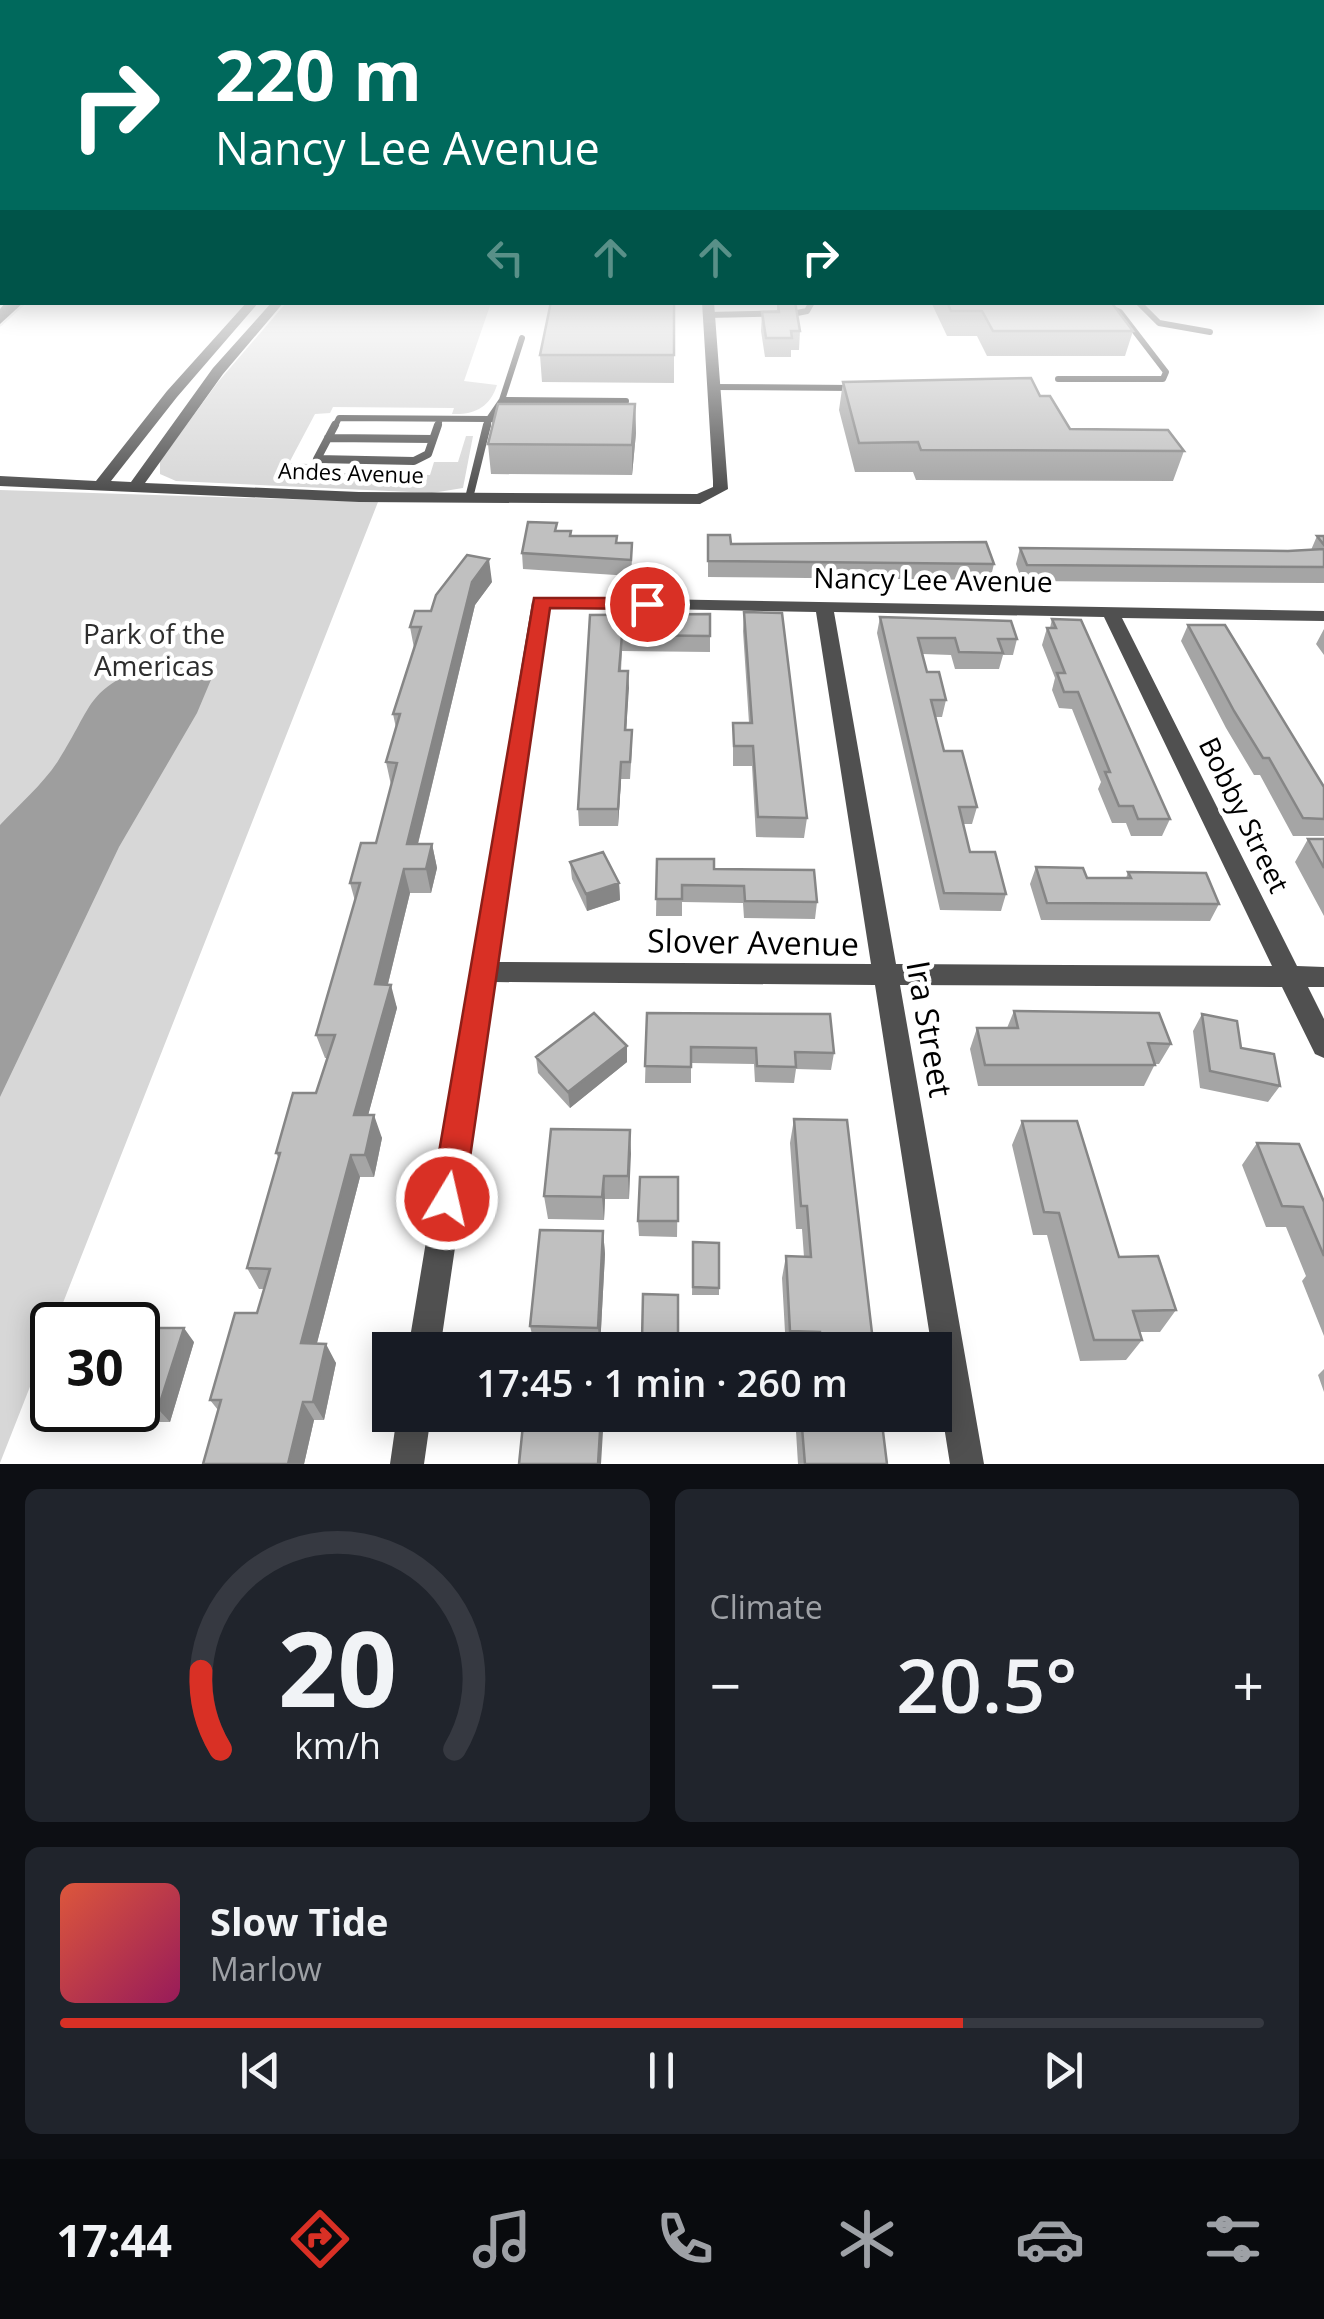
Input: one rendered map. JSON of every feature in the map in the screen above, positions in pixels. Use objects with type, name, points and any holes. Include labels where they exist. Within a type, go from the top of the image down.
[{"type":"street","points":[[100,485],[209,352]]},
{"type":"street","points":[[135,487],[235,352]]},
{"type":"street","points":[[711,352],[713,387]]},
{"type":"street","name":"Andes Avenue","points":[[0,481],[469,498],[700,499],[720,489],[721,481],[713,387]]},
{"type":"street","name":"Nancy Lee Avenue","points":[[482,972],[541,602],[1324,616]]},
{"type":"street","name":"Ira Street","points":[[824,606],[967,1464]]},
{"type":"street","name":"Bobby Street","points":[[1109,610],[1324,1046]]},
{"type":"street","points":[[427,1332],[482,972]]},
{"type":"street","name":"Slover Avenue","points":[[482,972],[1324,977]]},
{"type":"street","points":[[407,1464],[412,1432]]},
{"type":"lane","points":[[469,498],[489,419],[502,400],[517,352]]},
{"type":"lane","points":[[1058,378],[1163,379],[1166,372],[1151,352]]},
{"type":"lane","points":[[713,387],[867,388]]},
{"type":"lane","points":[[502,400],[626,401],[626,414],[616,420]]},
{"type":"lane","points":[[440,419],[428,454],[414,461],[317,459],[339,418],[489,419],[525,420]]},
{"type":"lane","points":[[328,438],[433,439]]},
{"type":"green space","points":[[244,352],[474,352],[464,381],[497,385],[486,404],[460,414],[452,414],[454,408],[333,407],[330,413],[315,414],[289,463],[309,464],[306,472],[430,475],[434,462],[458,462],[466,436],[473,436],[463,488],[432,493],[176,481],[160,474],[160,461]]},
{"type":"green space","name":"Park of the Americas","points":[[0,490],[378,502],[63,1302],[30,1302],[30,1387],[0,1463]]},
{"type":"shaded area","points":[[153,663],[197,663],[213,675],[197,713],[119,847],[0,1097],[0,825],[52,770],[102,691]]},
{"type":"building","points":[[541,352],[674,352],[674,355]]},
{"type":"building","points":[[1031,378],[1040,396],[1050,396],[1070,429],[1168,430],[1184,451],[921,450],[918,442],[859,443],[843,382]]},
{"type":"building","points":[[498,404],[635,404],[632,445],[488,444]]},
{"type":"building","points":[[528,522],[557,523],[555,531],[571,531],[570,536],[617,536],[616,543],[632,543],[631,560],[522,553]]},
{"type":"building","points":[[708,535],[730,535],[731,544],[986,542],[994,564],[708,561]]},
{"type":"building","points":[[1020,548],[1324,549],[1324,567],[1027,565]]},
{"type":"building","points":[[467,555],[489,559],[472,582],[407,844],[432,844],[426,869],[404,869],[375,984],[391,985],[354,1115],[374,1115],[365,1155],[351,1155],[301,1343],[326,1344],[313,1402],[303,1402],[288,1464],[203,1464],[221,1400],[210,1400],[235,1313],[257,1313],[270,1269],[247,1268],[293,1093],[316,1093],[335,1035],[316,1035],[360,883],[350,883],[361,843],[376,843],[397,763],[386,762],[400,714],[393,714],[421,627],[410,627],[415,611],[431,611],[436,595]]},
{"type":"building","points":[[744,612],[782,613],[807,818],[758,817],[753,746],[734,746],[733,723],[752,723]]},
{"type":"building","points":[[710,614],[710,636],[622,635],[619,671],[628,671],[625,730],[632,730],[630,762],[621,762],[618,809],[578,809],[590,615]]},
{"type":"building","points":[[880,617],[1011,621],[1017,639],[998,639],[1003,653],[959,652],[955,638],[918,638],[927,672],[939,672],[946,700],[931,700],[944,751],[962,751],[977,807],[959,807],[970,852],[995,852],[1006,894],[944,893]]},
{"type":"building","points":[[1052,619],[1081,620],[1170,819],[1138,819],[1133,806],[1119,806],[1105,772],[1110,772],[1078,692],[1064,692],[1057,673],[1065,673],[1047,628],[1056,628]]},
{"type":"building","points":[[1188,625],[1225,625],[1324,787],[1324,819],[1303,818],[1269,758],[1263,758],[1234,711]]},
{"type":"building","points":[[1308,839],[1324,839],[1324,868]]},
{"type":"building","points":[[603,852],[619,883],[586,894],[570,862]]},
{"type":"building","points":[[657,859],[714,859],[714,869],[814,870],[817,902],[745,901],[744,886],[682,885],[682,899],[656,899]]},
{"type":"building","points":[[1036,867],[1083,868],[1087,878],[1131,878],[1128,872],[1206,873],[1219,904],[1047,903]]},
{"type":"building","points":[[1014,1011],[1159,1013],[1171,1044],[1148,1043],[1155,1065],[985,1065],[977,1028],[1018,1028]]},
{"type":"building","points":[[594,1013],[627,1046],[568,1092],[536,1057]]},
{"type":"building","points":[[647,1013],[830,1014],[834,1053],[795,1052],[796,1067],[757,1066],[756,1048],[691,1047],[691,1067],[645,1066]]},
{"type":"building","points":[[1202,1014],[1237,1021],[1241,1048],[1274,1054],[1280,1086],[1210,1071]]},
{"type":"building","points":[[794,1119],[847,1120],[872,1332],[790,1331],[786,1256],[811,1257],[807,1206],[801,1206]]},
{"type":"building","points":[[1022,1121],[1077,1121],[1119,1257],[1158,1256],[1176,1310],[1133,1311],[1142,1340],[1094,1340],[1059,1213],[1044,1212]]},
{"type":"building","points":[[551,1129],[630,1130],[628,1176],[604,1176],[602,1197],[544,1196]]},
{"type":"building","points":[[1257,1143],[1299,1144],[1324,1202],[1324,1256],[1303,1207],[1282,1206]]},
{"type":"building","points":[[640,1177],[678,1177],[678,1221],[638,1221]]},
{"type":"building","points":[[540,1230],[603,1231],[598,1328],[530,1326]]},
{"type":"building","points":[[693,1242],[719,1243],[719,1288],[693,1287]]},
{"type":"building","points":[[643,1294],[678,1295],[678,1332],[642,1332]]},
{"type":"building","points":[[160,1328],[184,1328],[160,1403]]},
{"type":"building","points":[[522,1432],[600,1432],[598,1464],[519,1464]]},
{"type":"building","points":[[802,1432],[883,1432],[887,1464],[805,1464]]},
{"type":"route","points":[[447,1199],[541,602],[647,604]]}]
